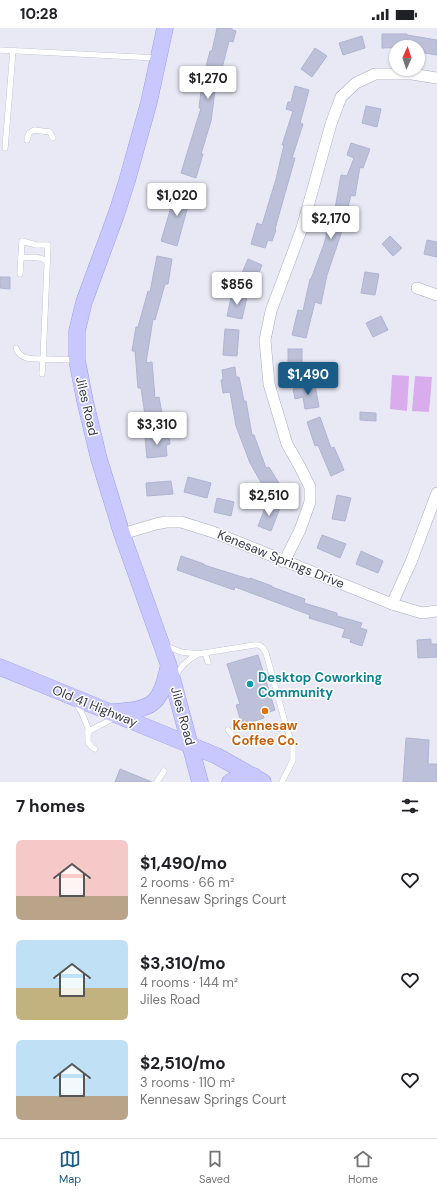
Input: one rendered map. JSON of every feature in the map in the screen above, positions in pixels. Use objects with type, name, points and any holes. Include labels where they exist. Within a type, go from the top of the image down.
[{"type":"street","name":"Jiles Road","points":[[165,28],[159,58],[127,181],[84,302],[77,331],[77,360],[99,459],[122,534],[169,664],[200,782]]},
{"type":"street","points":[[284,562],[300,530],[310,502],[310,487],[287,444],[269,384],[265,340],[271,311],[302,228],[331,124],[341,97],[356,83],[375,74],[412,74],[437,78]]},
{"type":"street","points":[[417,288],[437,295]]},
{"type":"street","points":[[392,604],[411,562],[437,493]]},
{"type":"street","name":"Kenesaw Springs Drive","points":[[122,534],[156,524],[181,522],[213,532],[284,562],[392,604],[422,613],[437,611]]},
{"type":"street","points":[[114,714],[146,707],[154,702],[160,696],[163,689],[169,664]]},
{"type":"street","name":"Old 41 Highway","points":[[0,667],[217,756],[259,779]]},
{"type":"street","points":[[230,782],[236,779],[259,779]]},
{"type":"lane","points":[[0,50],[159,58]]},
{"type":"lane","points":[[6,148],[13,51]]},
{"type":"lane","points":[[28,140],[29,133],[34,130],[50,132],[53,138]]},
{"type":"lane","points":[[20,274],[22,242],[36,245],[48,245],[42,374]]},
{"type":"lane","points":[[21,258],[34,257],[42,258],[47,261]]},
{"type":"lane","points":[[16,348],[18,353],[23,357],[77,360]]},
{"type":"lane","points":[[161,643],[181,652],[198,654],[254,645],[259,645],[263,648],[272,674],[294,753],[293,760],[282,782]]},
{"type":"lane","points":[[205,653],[208,662]]},
{"type":"lane","points":[[173,680],[182,666],[190,658],[198,654]]},
{"type":"lane","points":[[72,697],[81,711],[88,733],[88,742],[92,748],[95,749]]},
{"type":"lane","points":[[88,733],[114,714]]},
{"type":"lane","points":[[278,729],[286,726]]},
{"type":"lane","points":[[228,730],[235,738],[246,740]]},
{"type":"lane","points":[[157,782],[164,771]]},
{"type":"shaded area","points":[[392,375],[409,376],[407,411],[390,409]]},
{"type":"shaded area","points":[[415,376],[432,377],[429,412],[412,411]]},
{"type":"building","points":[[217,28],[232,28],[232,30],[236,31],[233,42],[229,41],[222,68],[228,70],[226,77],[217,75],[211,121],[201,154],[203,154],[196,178],[181,173],[201,108],[199,108],[202,82],[210,51],[212,51]]},
{"type":"building","points":[[382,34],[407,34],[437,40],[437,55],[425,53],[425,40],[389,40],[389,48],[382,48]]},
{"type":"building","points":[[362,36],[365,48],[343,55],[339,43]]},
{"type":"building","points":[[315,48],[327,56],[312,77],[301,69]]},
{"type":"building","points":[[295,86],[309,90],[300,123],[303,124],[292,158],[295,158],[275,229],[276,230],[272,241],[268,240],[265,248],[251,244],[257,223],[262,225],[276,179],[284,145],[282,145],[293,111],[286,109],[288,102],[291,102]]},
{"type":"building","points":[[366,106],[381,109],[377,127],[362,123]]},
{"type":"building","points":[[351,143],[370,149],[363,168],[360,167],[355,196],[351,195],[341,234],[327,275],[321,304],[315,302],[306,338],[292,335],[298,310],[303,311],[310,279],[324,244],[333,209],[335,209],[341,175],[347,176],[354,158],[347,155]]},
{"type":"building","points":[[177,187],[192,191],[177,246],[161,241]]},
{"type":"building","points":[[390,236],[402,248],[393,256],[382,244]]},
{"type":"building","points":[[427,240],[437,242],[437,257],[424,254]]},
{"type":"building","points":[[157,256],[172,259],[168,284],[165,284],[155,320],[153,319],[146,363],[152,362],[155,398],[159,397],[163,419],[146,422],[141,388],[138,388],[135,351],[132,351],[136,327],[138,327],[148,291],[150,292]]},
{"type":"building","points":[[248,259],[262,265],[253,287],[239,280]]},
{"type":"building","points":[[365,272],[379,274],[375,295],[361,293]]},
{"type":"building","points":[[0,277],[10,277],[10,289],[0,288]]},
{"type":"building","points":[[232,293],[247,297],[242,319],[227,316]]},
{"type":"building","points":[[381,316],[388,330],[373,337],[366,323]]},
{"type":"building","points":[[225,329],[239,330],[237,356],[223,355]]},
{"type":"building","points":[[288,349],[302,349],[302,375],[288,375]]},
{"type":"building","points":[[235,367],[236,377],[239,377],[244,401],[246,401],[252,435],[254,435],[266,468],[269,467],[280,485],[267,493],[250,463],[236,426],[230,392],[223,393],[221,380],[223,380],[222,370]]},
{"type":"building","points":[[315,385],[319,407],[305,409],[303,397],[295,399],[293,389]]},
{"type":"building","points":[[360,412],[376,413],[376,421],[360,420]]},
{"type":"building","points":[[320,417],[331,448],[334,447],[344,470],[331,476],[318,445],[315,446],[307,422]]},
{"type":"building","points":[[169,435],[170,444],[166,445],[167,456],[147,458],[145,437]]},
{"type":"building","points":[[188,477],[211,483],[207,498],[184,492]]},
{"type":"building","points":[[171,481],[173,494],[147,496],[146,483]]},
{"type":"building","points":[[337,495],[351,498],[345,521],[332,519]]},
{"type":"building","points":[[217,498],[234,502],[231,516],[214,512]]},
{"type":"building","points":[[267,503],[280,508],[271,531],[258,526]]},
{"type":"building","points":[[322,535],[346,544],[340,558],[317,548]]},
{"type":"building","points":[[361,551],[383,561],[378,573],[356,564]]},
{"type":"building","points":[[181,556],[204,565],[272,586],[305,599],[304,603],[337,613],[337,616],[362,623],[360,628],[367,630],[362,646],[350,642],[351,639],[342,637],[345,629],[309,618],[310,615],[235,587],[234,590],[177,570]]},
{"type":"building","points":[[431,639],[431,644],[437,644],[437,657],[418,658],[417,640]]},
{"type":"building","name":"Desktop Coworking Community","points":[[258,655],[275,710],[263,714],[264,718],[242,725],[236,705],[240,704],[227,664]]},
{"type":"building","points":[[406,738],[429,740],[428,764],[437,764],[437,782],[403,782]]},
{"type":"building","points":[[120,769],[152,782],[115,782]]},
{"type":"place","name":"Desktop Coworking Community","points":[[250,684]]},
{"type":"place","name":"Kennesaw Coffee Co.","points":[[265,711]]}]
